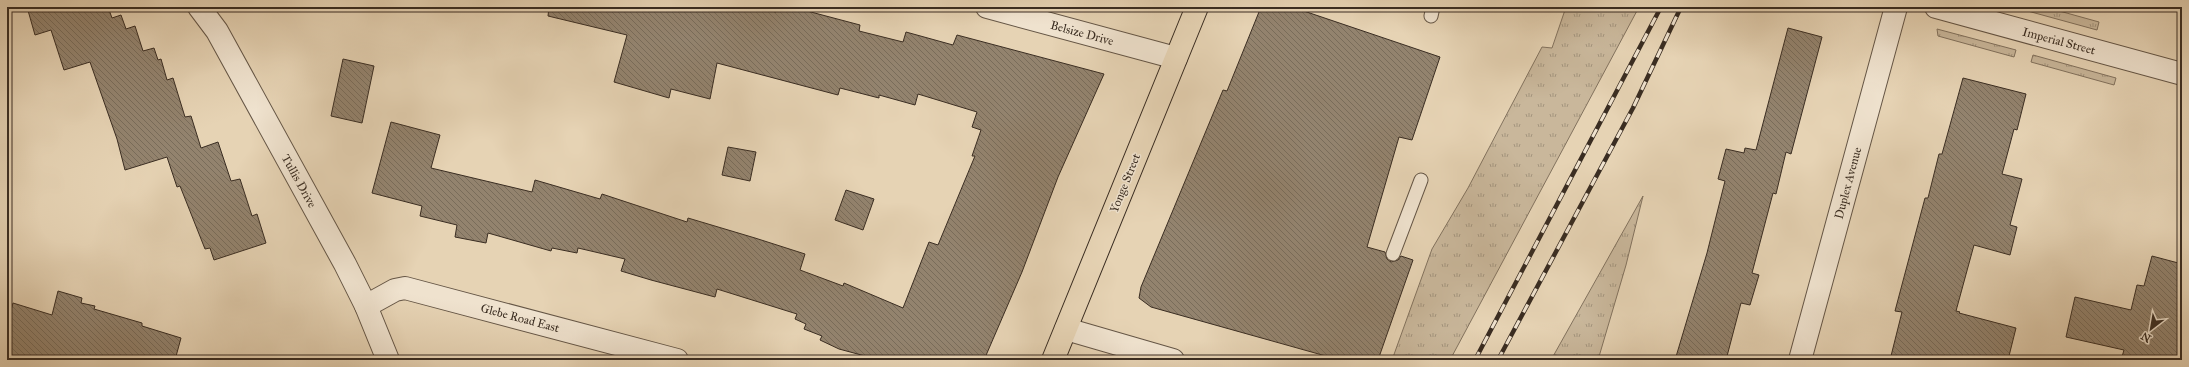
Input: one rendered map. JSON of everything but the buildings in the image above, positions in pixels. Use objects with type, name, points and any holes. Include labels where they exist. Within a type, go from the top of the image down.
[{"type":"main road","name":"Yonge Street","points":[[1053,360],[1197,7]]},
{"type":"street","name":"Tullis Drive","points":[[199,7],[217,31],[342,257],[366,306],[388,360]]},
{"type":"street","name":"Belsize Drive","points":[[987,7],[1176,58]]},
{"type":"street","name":"Duplex Avenue","points":[[1800,360],[1896,7]]},
{"type":"street","name":"Imperial Street","points":[[1936,7],[2182,74]]},
{"type":"street","name":"Glebe Road East","points":[[366,306],[395,290],[405,288],[677,360]]},
{"type":"street","points":[[1066,329],[1173,360]]},
{"type":"lane","points":[[1393,254],[1420,180]]},
{"type":"green space","points":[[1566,7],[1639,7],[1450,360],[1392,360],[1432,249],[1468,188],[1542,47],[1552,48]]},
{"type":"green space","points":[[2013,7],[2045,7],[2099,22],[2097,30]]},
{"type":"green space","points":[[1937,29],[2016,50],[2014,57],[1938,36]]},
{"type":"green space","points":[[2033,55],[2116,78],[2114,85],[2031,62]]},
{"type":"green space","points":[[1643,196],[1626,265],[1598,360],[1551,360]]},
{"type":"railway","points":[[1475,360],[1661,7]]},
{"type":"railway","points":[[1498,360],[1633,108],[1681,7]]}]
